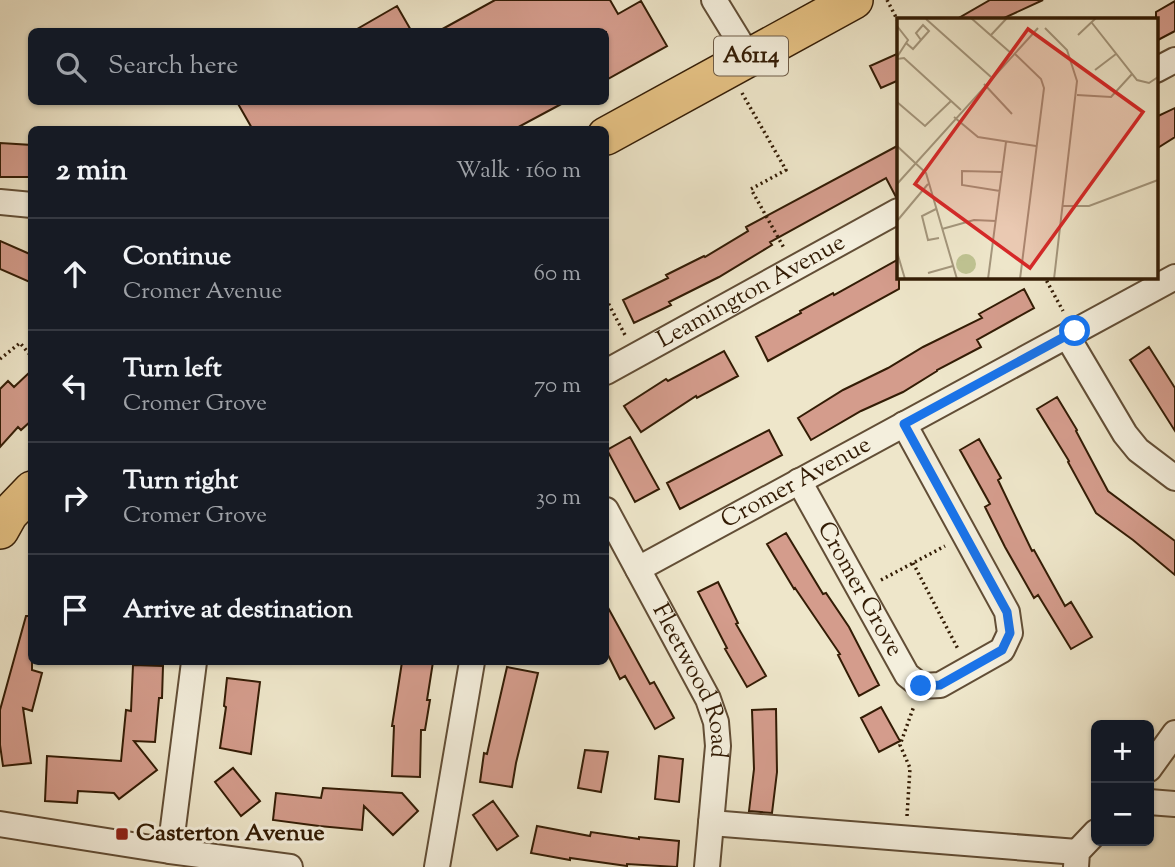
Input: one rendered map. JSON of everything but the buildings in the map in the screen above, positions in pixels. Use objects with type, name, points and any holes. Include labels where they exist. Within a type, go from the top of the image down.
[{"type":"highway","name":"A6114","points":[[609,134],[854,0]]},
{"type":"highway","points":[[0,530],[9,514],[28,494]]},
{"type":"street","points":[[714,0],[738,63]]},
{"type":"street","points":[[1158,69],[1175,60]]},
{"type":"street","points":[[0,202],[28,205]]},
{"type":"street","name":"Leamington Avenue","points":[[609,370],[897,212]]},
{"type":"street","name":"Cromer Avenue","points":[[638,569],[1175,276]]},
{"type":"street","points":[[1071,333],[1125,434],[1138,450],[1175,478]]},
{"type":"street","points":[[904,424],[1007,612],[1010,633],[1002,650],[940,685],[921,686]]},
{"type":"street","name":"Cromer Grove","points":[[799,481],[907,675],[921,686]]},
{"type":"street","name":"Fleetwood Road","points":[[609,516],[708,699],[716,722],[718,746],[707,867]]},
{"type":"street","points":[[179,857],[194,665]]},
{"type":"street","points":[[437,867],[471,665]]},
{"type":"street","points":[[1154,762],[1175,733]]},
{"type":"street","points":[[1154,802],[1175,804]]},
{"type":"street","points":[[711,823],[906,839],[1076,860],[1091,839]]},
{"type":"street","points":[[0,824],[179,857],[290,867]]},
{"type":"path","points":[[887,0],[897,19]]},
{"type":"path","points":[[738,63],[786,170],[751,190],[795,268]]},
{"type":"path","points":[[1045,278],[1071,333]]},
{"type":"path","points":[[609,305],[636,356]]},
{"type":"path","points":[[0,359],[20,343],[28,352]]},
{"type":"path","points":[[860,591],[965,535]]},
{"type":"path","points":[[913,563],[968,669]]},
{"type":"path","points":[[906,839],[911,768],[900,745],[921,686]]},
{"type":"place","name":"Casterton Avenue","points":[[122,834]]},
{"type":"route","points":[[921,686],[940,685],[1002,650],[1010,633],[1007,612],[904,424],[1075,331]]}]
